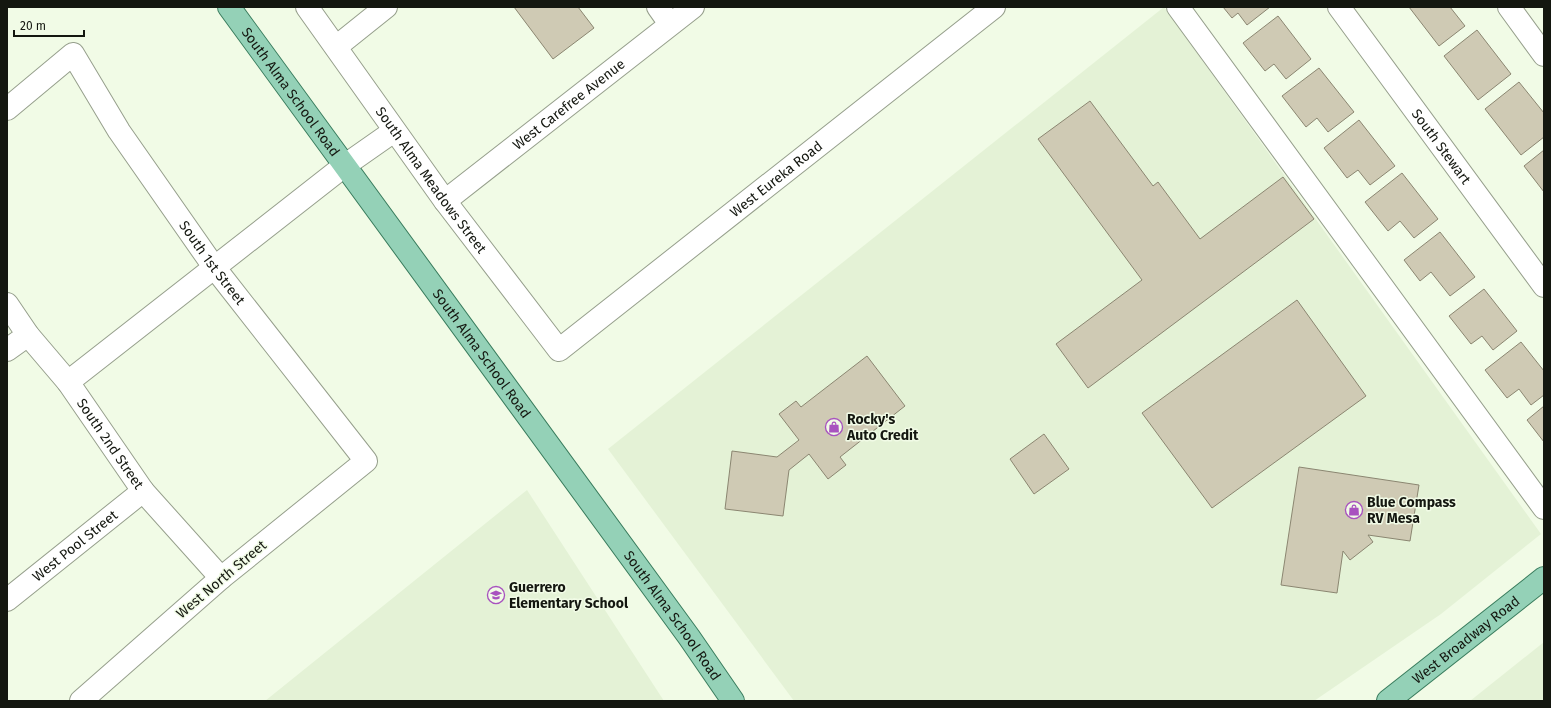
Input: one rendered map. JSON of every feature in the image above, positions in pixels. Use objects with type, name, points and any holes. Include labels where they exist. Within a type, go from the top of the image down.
[{"type":"main road","name":"South Alma School Road","points":[[229,7],[680,625],[733,701]]},
{"type":"main road","name":"West Broadway Road","points":[[1388,701],[1544,578]]},
{"type":"street","name":"South Alma Meadows Street","points":[[307,7],[394,131],[558,350]]},
{"type":"street","points":[[336,47],[386,7]]},
{"type":"street","points":[[658,7],[670,24]]},
{"type":"street","name":"West Carefree Avenue","points":[[445,200],[692,7]]},
{"type":"street","name":"West Eureka Road","points":[[558,350],[994,7]]},
{"type":"street","points":[[1178,7],[1544,508]]},
{"type":"street","name":"South Stewart","points":[[1339,7],[1544,286]]},
{"type":"street","points":[[1509,7],[1544,55]]},
{"type":"street","name":"South 1st Street","points":[[7,109],[73,54],[119,131],[214,267],[366,461]]},
{"type":"street","points":[[68,382],[344,166],[394,131]]},
{"type":"street","name":"South 2nd Street","points":[[7,304],[28,335],[68,382],[143,492],[221,578]]},
{"type":"street","points":[[7,350],[28,335]]},
{"type":"street","name":"West North Street","points":[[81,701],[221,578],[366,461]]},
{"type":"street","name":"West Pool Street","points":[[7,600],[143,492]]},
{"type":"shaded area","points":[[1164,7],[1541,534],[1441,614],[1314,701],[794,701],[608,449]]},
{"type":"shaded area","name":"Guerrero Elementary School","points":[[527,490],[664,701],[265,701]]},
{"type":"shaded area","points":[[1544,642],[1544,701],[1470,701]]},
{"type":"building","points":[[514,7],[578,7],[594,28],[553,59]]},
{"type":"building","points":[[1223,7],[1270,7],[1247,25],[1238,13],[1232,18]]},
{"type":"building","points":[[1409,7],[1450,7],[1465,26],[1439,46]]},
{"type":"building","points":[[1278,16],[1311,59],[1286,79],[1274,64],[1265,71],[1243,43]]},
{"type":"building","points":[[1477,30],[1511,74],[1478,100],[1444,56]]},
{"type":"building","points":[[1319,68],[1354,112],[1328,132],[1317,118],[1306,127],[1282,96]]},
{"type":"building","points":[[1519,82],[1544,113],[1544,137],[1521,155],[1485,109]]},
{"type":"building","points":[[1090,101],[1153,186],[1158,182],[1200,239],[1283,177],[1314,219],[1088,388],[1056,344],[1142,280],[1038,139]]},
{"type":"building","points":[[1359,120],[1395,166],[1370,185],[1358,170],[1347,178],[1324,148]]},
{"type":"building","points":[[1544,150],[1544,192],[1524,166]]},
{"type":"building","points":[[1402,173],[1438,219],[1414,238],[1400,221],[1388,231],[1365,202]]},
{"type":"building","points":[[1440,232],[1475,277],[1450,296],[1431,272],[1420,281],[1404,260]]},
{"type":"building","points":[[1484,289],[1517,331],[1493,350],[1482,336],[1471,344],[1449,316]]},
{"type":"building","points":[[1297,300],[1366,396],[1212,508],[1142,413]]},
{"type":"building","points":[[1521,342],[1544,371],[1544,395],[1531,405],[1519,389],[1507,398],[1485,370]]},
{"type":"building","name":"Rocky's Auto Credit","points":[[867,356],[905,406],[840,457],[846,465],[828,479],[809,454],[789,470],[783,516],[725,509],[732,451],[777,457],[799,440],[779,414],[796,401],[801,407]]},
{"type":"building","points":[[1544,406],[1544,442],[1527,420]]},
{"type":"building","points":[[1044,434],[1069,469],[1034,494],[1010,459]]},
{"type":"building","name":"Blue Compass RV Mesa","points":[[1299,467],[1419,485],[1410,541],[1368,535],[1373,542],[1350,560],[1343,551],[1337,593],[1281,585]]},
{"type":"place","name":"Rocky's Auto Credit","points":[[834,427]]},
{"type":"place","name":"Blue Compass RV Mesa","points":[[1354,510]]},
{"type":"place","name":"Guerrero Elementary School","points":[[496,595]]}]
